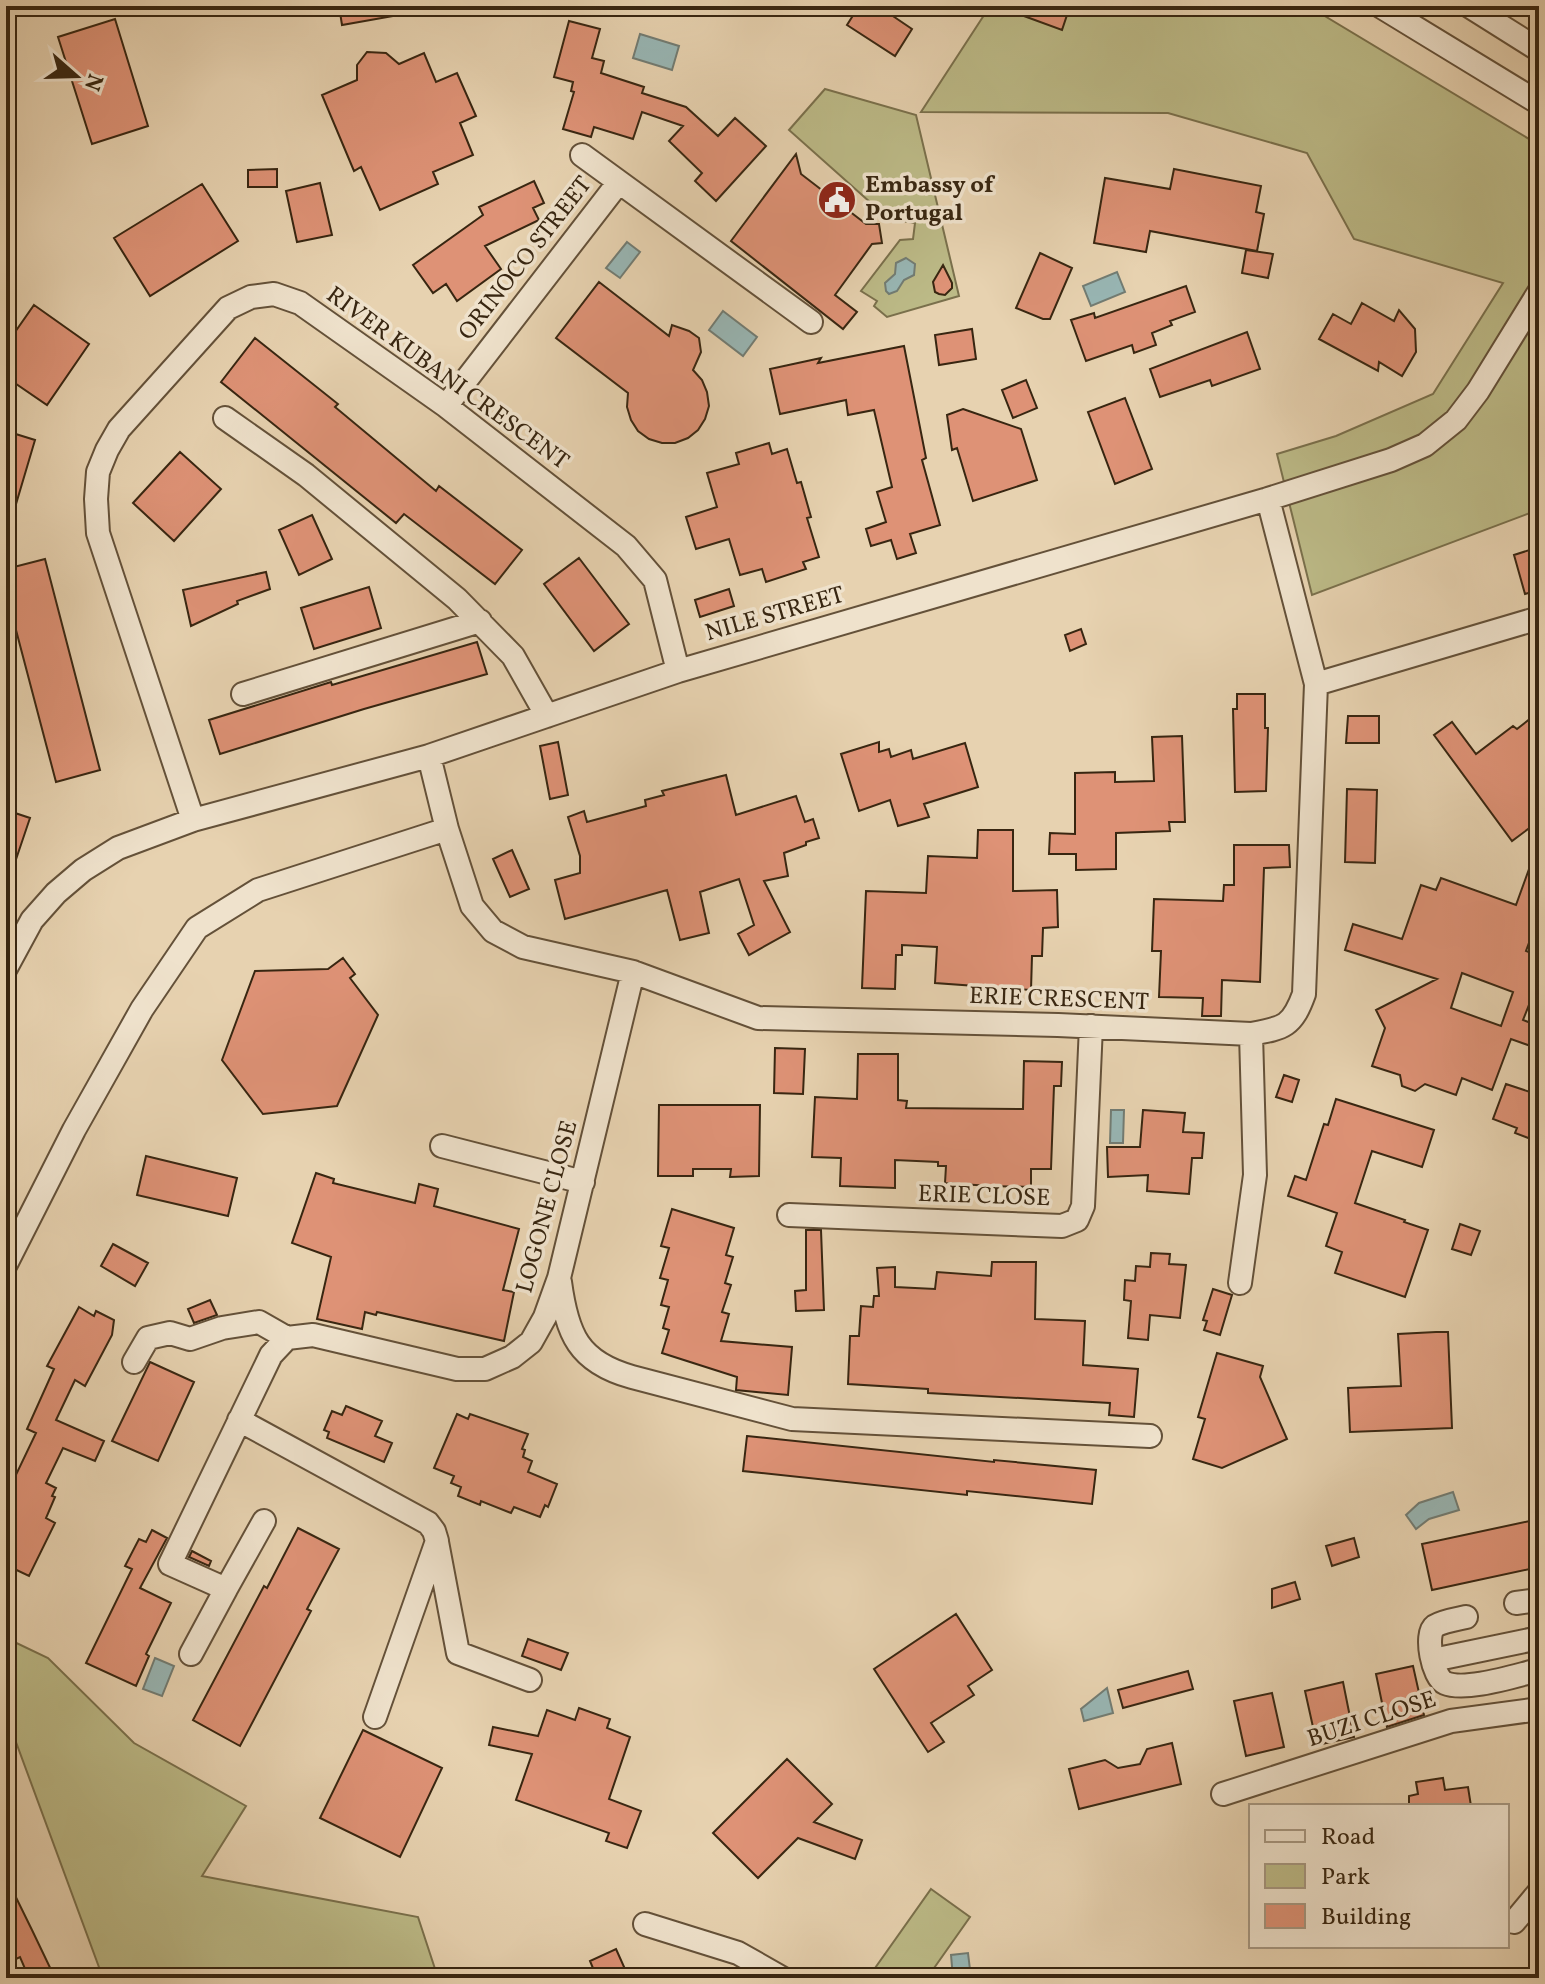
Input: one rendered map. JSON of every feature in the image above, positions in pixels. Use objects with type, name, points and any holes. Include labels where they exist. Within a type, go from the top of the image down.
[{"type":"street","points":[[1380,6],[1539,103]]},
{"type":"street","points":[[1469,6],[1539,50]]},
{"type":"street","name":"ORINOCO STREET","points":[[582,155],[811,322]]},
{"type":"street","name":"ORINOCO STREET","points":[[446,406],[619,182]]},
{"type":"street","name":"NILE STREET","points":[[6,968],[32,920],[56,893],[83,870],[118,848],[193,820],[429,756],[678,671],[1268,499],[1391,460],[1425,445],[1456,420],[1478,391],[1539,292]]},
{"type":"street","name":"RIVER KUBANI CRESCENT","points":[[193,820],[98,533],[98,472],[119,429],[228,308],[251,297],[274,294],[300,303],[324,318],[446,406],[626,546],[655,580],[678,671]]},
{"type":"street","points":[[225,418],[306,475],[457,599],[513,656],[547,716]]},
{"type":"street","name":"ERIE CRESCENT","points":[[429,756],[447,829],[472,906],[493,931],[523,947],[633,972],[758,1018],[1091,1026],[1251,1034],[1282,1028],[1297,1014],[1304,994],[1316,684],[1268,499]]},
{"type":"street","points":[[1316,684],[1539,618]]},
{"type":"street","points":[[243,694],[480,621]]},
{"type":"street","points":[[6,1264],[74,1130],[142,1009],[197,928],[258,890],[447,829]]},
{"type":"street","name":"LOGONE CLOSE","points":[[287,1338],[313,1335],[457,1369],[485,1369],[512,1357],[531,1342],[545,1317],[559,1278],[633,972]]},
{"type":"street","name":"ERIE CLOSE","points":[[789,1215],[1062,1226],[1077,1220],[1083,1206],[1091,1026]]},
{"type":"street","points":[[1240,1283],[1255,1175],[1251,1034]]},
{"type":"street","points":[[442,1146],[583,1182]]},
{"type":"street","points":[[559,1278],[573,1339],[591,1360],[623,1375],[792,1419],[1150,1436]]},
{"type":"street","points":[[134,1362],[148,1338],[170,1333],[190,1339],[222,1328],[259,1322],[287,1338],[271,1355],[170,1564],[226,1589]]},
{"type":"street","points":[[239,1420],[428,1523],[437,1541],[458,1653],[530,1680]]},
{"type":"street","points":[[191,1654],[264,1521]]},
{"type":"street","points":[[375,1717],[437,1541]]},
{"type":"street","points":[[1516,1603],[1539,1600]]},
{"type":"street","points":[[1466,1617],[1436,1626],[1430,1632],[1437,1676],[1448,1685],[1490,1681],[1539,1670]]},
{"type":"street","points":[[1433,1660],[1539,1638]]},
{"type":"street","name":"BUZI CLOSE","points":[[1223,1794],[1451,1721],[1539,1709]]},
{"type":"street","points":[[1514,1922],[1539,1892]]},
{"type":"street","points":[[645,1924],[738,1953],[782,1978]]},
{"type":"green space","points":[[990,6],[1308,6],[1539,145],[1539,500],[1530,513],[1312,595],[1277,454],[1336,436],[1433,394],[1503,283],[1354,239],[1307,153],[1168,113],[921,112]]},
{"type":"green space","points":[[825,89],[916,115],[959,296],[887,317],[874,306],[877,301],[861,291],[900,240],[913,239],[915,223],[889,219],[789,130]]},
{"type":"green space","points":[[6,1638],[48,1658],[134,1743],[246,1806],[202,1876],[418,1917],[438,1978],[103,1978],[6,1715]]},
{"type":"green space","points":[[931,1889],[970,1917],[927,1978],[868,1978]]},
{"type":"water","points":[[640,34],[679,46],[672,70],[633,58]]},
{"type":"water","points":[[627,242],[640,252],[620,278],[606,268]]},
{"type":"water","points":[[906,258],[915,264],[914,275],[904,280],[897,291],[889,294],[885,283],[895,274],[896,263]]},
{"type":"water","points":[[1117,272],[1125,292],[1091,306],[1083,286]]},
{"type":"water","points":[[723,311],[757,337],[743,356],[709,330]]},
{"type":"water","points":[[1111,1110],[1124,1110],[1123,1143],[1110,1143]]},
{"type":"water","points":[[1453,1492],[1459,1510],[1429,1519],[1416,1529],[1406,1515],[1419,1503]]},
{"type":"water","points":[[155,1658],[174,1666],[162,1696],[143,1689]]},
{"type":"water","points":[[1107,1688],[1113,1713],[1084,1721],[1081,1709]]},
{"type":"water","points":[[968,1953],[971,1978],[953,1978],[951,1955]]},
{"type":"building","points":[[339,6],[398,6],[399,15],[342,25]]},
{"type":"building","points":[[859,6],[878,6],[912,29],[895,56],[847,25]]},
{"type":"building","points":[[1003,6],[1070,6],[1062,30]]},
{"type":"building","points":[[115,19],[148,126],[92,144],[58,37]]},
{"type":"building","points":[[569,21],[600,29],[592,58],[604,61],[601,73],[644,87],[642,93],[686,107],[718,136],[735,118],[766,146],[716,201],[695,181],[702,173],[669,141],[683,126],[642,112],[633,139],[594,127],[591,137],[563,129],[574,92],[571,91],[573,82],[554,77]]},
{"type":"building","points":[[367,52],[386,53],[399,64],[424,53],[436,82],[457,73],[476,116],[460,123],[473,155],[433,172],[438,184],[380,210],[361,167],[354,171],[322,95],[357,80],[357,65]]},
{"type":"building","points":[[796,154],[801,174],[866,224],[879,224],[882,243],[872,244],[835,295],[857,312],[843,329],[731,241]]},
{"type":"building","points":[[277,169],[277,187],[248,187],[248,170]]},
{"type":"building","points":[[1174,169],[1261,186],[1256,212],[1264,214],[1257,251],[1150,231],[1146,252],[1094,243],[1105,178],[1170,189]]},
{"type":"building","points":[[534,181],[544,203],[533,208],[539,220],[485,246],[501,269],[457,301],[446,284],[433,293],[413,265],[483,215],[479,207]]},
{"type":"building","points":[[320,183],[332,235],[297,242],[286,191]]},
{"type":"building","points":[[202,184],[238,241],[150,296],[114,238]]},
{"type":"building","points":[[1246,250],[1273,254],[1268,278],[1242,273]]},
{"type":"building","points":[[1040,253],[1072,268],[1050,319],[1016,308]]},
{"type":"building","points":[[943,265],[952,283],[952,288],[945,295],[935,292],[933,282]]},
{"type":"building","points":[[599,282],[669,336],[672,325],[699,338],[701,352],[693,370],[702,380],[709,406],[698,430],[688,438],[675,443],[662,443],[638,431],[627,407],[628,393],[556,338]]},
{"type":"building","points":[[1186,286],[1195,312],[1170,321],[1172,325],[1152,333],[1156,345],[1134,353],[1132,345],[1086,361],[1071,320],[1094,313],[1095,318]]},
{"type":"building","points":[[1362,303],[1394,321],[1399,310],[1415,329],[1416,352],[1402,376],[1379,362],[1378,371],[1319,339],[1333,314],[1351,324]]},
{"type":"building","points":[[34,305],[89,344],[47,405],[6,377],[6,345]]},
{"type":"building","points":[[972,329],[976,359],[939,365],[935,335]]},
{"type":"building","points":[[1247,332],[1260,369],[1212,386],[1210,380],[1160,397],[1150,369]]},
{"type":"building","points":[[255,338],[338,404],[335,407],[436,491],[439,486],[522,550],[495,584],[404,514],[396,523],[221,382]]},
{"type":"building","points":[[904,346],[926,458],[922,460],[940,525],[910,534],[916,553],[897,559],[891,540],[871,546],[866,529],[886,522],[877,492],[892,487],[874,410],[848,415],[846,400],[780,414],[770,369]]},
{"type":"building","points":[[1026,380],[1037,408],[1013,418],[1002,390]]},
{"type":"building","points":[[1125,398],[1152,469],[1115,484],[1088,412]]},
{"type":"building","points":[[963,409],[1021,429],[1037,480],[973,501],[957,448],[952,450],[947,415]]},
{"type":"building","points":[[6,431],[35,440],[11,521],[6,520]]},
{"type":"building","points":[[769,443],[772,454],[787,449],[797,483],[801,482],[811,517],[807,518],[819,557],[803,562],[806,569],[766,582],[762,569],[740,575],[729,539],[696,549],[686,517],[717,507],[707,473],[739,464],[736,453]]},
{"type":"building","points":[[180,452],[221,489],[174,541],[133,503]]},
{"type":"building","points":[[312,515],[332,559],[299,575],[279,530]]},
{"type":"building","points":[[1539,547],[1539,590],[1525,594],[1514,555]]},
{"type":"building","points":[[579,558],[629,624],[594,651],[544,584]]},
{"type":"building","points":[[45,559],[100,770],[56,782],[6,592],[6,569]]},
{"type":"building","points":[[266,572],[270,589],[237,601],[238,604],[191,626],[183,590]]},
{"type":"building","points":[[369,587],[381,628],[314,649],[301,608]]},
{"type":"building","points":[[729,589],[734,606],[700,617],[695,600]]},
{"type":"building","points":[[1081,629],[1086,644],[1070,651],[1065,635]]},
{"type":"building","points":[[477,642],[487,674],[220,754],[209,720]]},
{"type":"building","points":[[1237,694],[1265,694],[1265,728],[1268,728],[1266,791],[1235,792],[1233,709],[1237,709]]},
{"type":"building","points":[[1348,716],[1379,716],[1379,743],[1346,743]]},
{"type":"building","points":[[1531,718],[1539,730],[1539,821],[1512,841],[1434,735],[1452,722],[1476,754],[1513,726],[1517,729]]},
{"type":"building","points":[[1182,736],[1185,822],[1169,822],[1170,831],[1116,833],[1116,869],[1076,870],[1076,854],[1049,854],[1050,833],[1075,834],[1075,773],[1115,772],[1115,782],[1154,781],[1152,737]]},
{"type":"building","points":[[558,742],[568,795],[550,799],[540,746]]},
{"type":"building","points":[[879,742],[879,752],[889,749],[891,757],[911,750],[913,759],[965,743],[978,787],[924,804],[929,817],[898,826],[890,800],[859,811],[841,754]]},
{"type":"building","points":[[726,775],[736,815],[796,796],[805,822],[813,819],[819,838],[784,853],[788,876],[764,881],[790,932],[749,955],[738,934],[754,925],[739,879],[700,892],[709,933],[680,940],[667,890],[565,919],[555,880],[580,873],[580,856],[568,817],[584,811],[587,822],[646,806],[645,800],[664,795],[662,791]]},
{"type":"building","points":[[1347,789],[1377,790],[1375,863],[1345,862]]},
{"type":"building","points":[[6,810],[30,818],[9,880],[6,880]]},
{"type":"building","points":[[978,830],[1013,830],[1013,891],[1057,890],[1058,927],[1043,928],[1042,956],[1032,956],[1031,990],[935,983],[937,947],[902,945],[902,955],[896,955],[895,989],[862,988],[866,891],[926,893],[928,856],[977,858]]},
{"type":"building","points":[[1234,845],[1289,845],[1290,867],[1264,868],[1260,982],[1222,980],[1221,1016],[1202,1016],[1203,998],[1159,997],[1161,951],[1152,951],[1154,899],[1223,901],[1224,885],[1234,885]]},
{"type":"building","points":[[1537,847],[1539,916],[1526,951],[1539,956],[1530,979],[1538,982],[1523,1020],[1539,1026],[1539,1049],[1511,1039],[1492,1090],[1462,1078],[1456,1095],[1425,1084],[1415,1091],[1402,1086],[1400,1075],[1372,1066],[1385,1028],[1376,1010],[1437,979],[1345,950],[1353,924],[1402,939],[1421,885],[1436,890],[1441,878],[1516,905]],"holes":[[[1462,973],[1513,992],[1501,1026],[1451,1008]]]},
{"type":"building","points":[[512,850],[529,889],[510,897],[493,859]]},
{"type":"building","points":[[343,958],[355,974],[350,978],[378,1015],[337,1106],[263,1114],[222,1060],[255,971],[328,969]]},
{"type":"building","points":[[775,1048],[805,1049],[803,1094],[774,1093]]},
{"type":"building","points":[[858,1054],[898,1054],[898,1100],[907,1101],[906,1108],[1023,1109],[1024,1061],[1062,1062],[1061,1086],[1054,1086],[1051,1169],[1031,1169],[1031,1187],[991,1186],[945,1183],[946,1166],[938,1166],[938,1162],[895,1160],[895,1188],[840,1186],[841,1158],[812,1157],[815,1097],[857,1099]]},
{"type":"building","points":[[1284,1075],[1299,1080],[1292,1102],[1276,1097]]},
{"type":"building","points":[[1506,1084],[1539,1095],[1539,1142],[1515,1133],[1517,1128],[1493,1119]]},
{"type":"building","points":[[1336,1099],[1434,1130],[1422,1167],[1372,1151],[1355,1203],[1428,1230],[1405,1297],[1335,1273],[1342,1252],[1326,1246],[1337,1213],[1288,1196],[1295,1176],[1306,1180],[1324,1124],[1328,1125]]},
{"type":"building","points":[[659,1105],[760,1105],[759,1176],[730,1177],[731,1169],[693,1169],[693,1176],[658,1176]]},
{"type":"building","points":[[1143,1110],[1185,1113],[1183,1132],[1204,1133],[1202,1158],[1192,1158],[1189,1194],[1147,1191],[1148,1175],[1108,1177],[1107,1147],[1140,1147]]},
{"type":"building","points":[[146,1156],[237,1178],[228,1216],[137,1195]]},
{"type":"building","points":[[316,1173],[334,1179],[333,1183],[415,1203],[419,1184],[438,1189],[434,1206],[519,1229],[503,1290],[514,1292],[504,1341],[377,1312],[376,1315],[365,1312],[362,1329],[317,1319],[331,1257],[292,1243]]},
{"type":"building","points":[[672,1209],[734,1228],[726,1255],[733,1257],[725,1283],[731,1285],[722,1312],[729,1314],[721,1341],[792,1347],[788,1395],[736,1390],[737,1377],[662,1353],[669,1330],[663,1328],[669,1307],[661,1305],[668,1280],[660,1278],[669,1248],[661,1246]]},
{"type":"building","points":[[1460,1224],[1480,1231],[1471,1255],[1452,1249]]},
{"type":"building","points":[[806,1230],[821,1230],[824,1310],[796,1311],[795,1291],[806,1290]]},
{"type":"building","points":[[113,1244],[148,1263],[135,1286],[101,1266]]},
{"type":"building","points":[[1151,1253],[1170,1254],[1169,1264],[1186,1265],[1180,1318],[1150,1315],[1148,1340],[1128,1338],[1131,1301],[1124,1300],[1125,1280],[1135,1281],[1136,1266],[1150,1267]]},
{"type":"building","points":[[992,1262],[1036,1262],[1035,1319],[1085,1321],[1083,1365],[1138,1369],[1134,1417],[1109,1415],[1110,1403],[928,1393],[928,1389],[848,1384],[850,1336],[859,1336],[861,1306],[873,1307],[874,1296],[879,1296],[877,1268],[895,1267],[895,1287],[935,1289],[937,1272],[991,1276]]},
{"type":"building","points":[[1213,1289],[1232,1295],[1220,1335],[1204,1330],[1207,1321],[1203,1320]]},
{"type":"building","points":[[210,1300],[217,1315],[194,1323],[188,1309]]},
{"type":"building","points":[[79,1307],[94,1316],[96,1311],[114,1320],[112,1335],[85,1386],[75,1380],[56,1420],[104,1441],[95,1461],[63,1448],[46,1483],[56,1488],[46,1518],[55,1523],[29,1576],[6,1565],[6,1475],[14,1479],[36,1433],[27,1429],[54,1369],[47,1366]]},
{"type":"building","points":[[1448,1332],[1452,1428],[1350,1432],[1348,1388],[1401,1386],[1398,1334]]},
{"type":"building","points":[[1217,1353],[1263,1366],[1260,1377],[1287,1439],[1222,1468],[1193,1459],[1205,1419],[1198,1417]]},
{"type":"building","points":[[150,1362],[194,1382],[158,1461],[112,1441]]},
{"type":"building","points":[[346,1406],[382,1421],[375,1436],[392,1443],[384,1462],[327,1438],[329,1432],[324,1430],[332,1411],[342,1415]]},
{"type":"building","points":[[457,1414],[468,1419],[470,1414],[528,1434],[522,1449],[525,1450],[523,1457],[532,1461],[528,1472],[557,1484],[548,1507],[545,1505],[540,1517],[514,1507],[511,1513],[458,1496],[461,1487],[451,1483],[454,1476],[434,1468]]},
{"type":"building","points":[[747,1436],[1096,1470],[1092,1504],[967,1491],[967,1495],[743,1471]]},
{"type":"building","points":[[1539,1519],[1539,1567],[1432,1590],[1422,1544]]},
{"type":"building","points":[[298,1528],[339,1549],[307,1609],[311,1611],[240,1746],[193,1720]]},
{"type":"building","points":[[152,1530],[167,1538],[140,1588],[171,1603],[146,1654],[149,1656],[136,1686],[86,1663],[132,1569],[125,1566],[139,1539],[146,1542]]},
{"type":"building","points":[[1354,1538],[1359,1557],[1332,1566],[1326,1546]]},
{"type":"building","points":[[192,1551],[211,1561],[209,1566],[189,1557]]},
{"type":"building","points":[[1295,1582],[1300,1599],[1272,1608],[1272,1589]]},
{"type":"building","points":[[956,1614],[992,1670],[968,1686],[974,1695],[931,1723],[944,1742],[928,1752],[874,1669]]},
{"type":"building","points":[[528,1639],[568,1653],[561,1670],[522,1656]]},
{"type":"building","points":[[1413,1666],[1424,1715],[1387,1727],[1376,1674]]},
{"type":"building","points":[[1188,1671],[1193,1689],[1123,1708],[1118,1690]]},
{"type":"building","points":[[1343,1682],[1354,1737],[1317,1745],[1305,1691]]},
{"type":"building","points":[[1272,1693],[1284,1747],[1246,1756],[1234,1701]]},
{"type":"building","points":[[579,1708],[610,1719],[607,1728],[630,1737],[609,1799],[641,1811],[627,1848],[606,1841],[609,1833],[516,1800],[532,1754],[489,1745],[493,1727],[538,1736],[547,1710],[575,1720]]},
{"type":"building","points":[[363,1730],[442,1768],[400,1857],[320,1818]]},
{"type":"building","points":[[1172,1743],[1181,1784],[1079,1809],[1069,1769],[1105,1760],[1118,1768],[1140,1764],[1147,1749]]},
{"type":"building","points":[[787,1759],[832,1804],[814,1822],[862,1840],[855,1859],[798,1838],[758,1878],[713,1833]]},
{"type":"building","points":[[1443,1778],[1445,1790],[1468,1787],[1471,1804],[1409,1804],[1409,1796],[1418,1794],[1416,1782]]},
{"type":"building","points":[[6,1877],[55,1978],[29,1978],[20,1957],[14,1960],[6,1945]]},
{"type":"building","points":[[616,1949],[629,1978],[597,1978],[590,1961]]},
{"type":"place","name":"Embassy of Portugal","points":[[837,200]]}]
